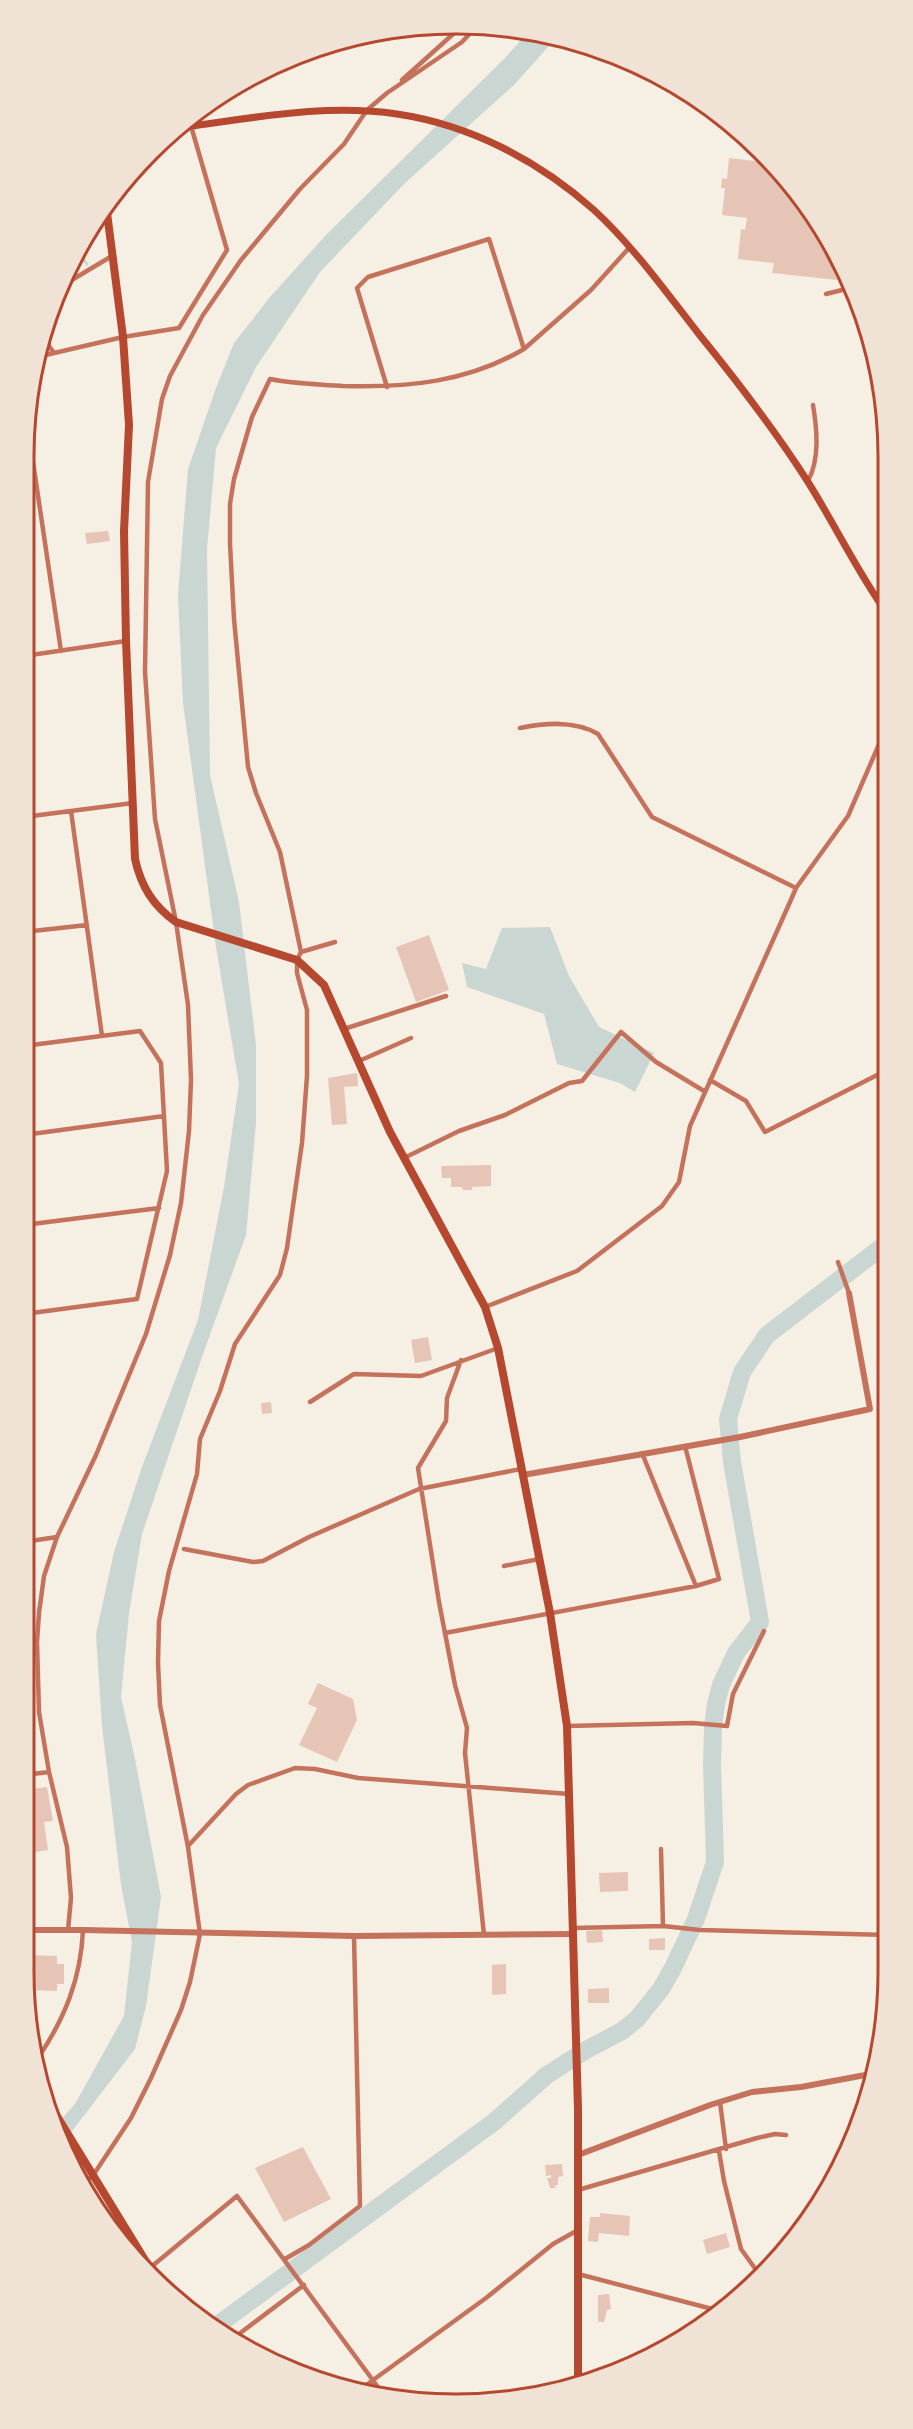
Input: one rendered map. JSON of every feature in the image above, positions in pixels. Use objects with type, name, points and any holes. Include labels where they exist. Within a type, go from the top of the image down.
[{"type":"main road","points":[[196,125],[306,111],[338,109],[378,111],[432,120],[469,132],[522,158],[595,211],[629,248],[745,392],[808,482],[878,601]]},
{"type":"main road","points":[[108,220],[123,337],[129,425],[124,531],[126,641],[135,859],[139,879],[147,894],[164,914],[177,923],[296,960],[324,985],[390,1132],[485,1306],[498,1348],[550,1613],[567,1726],[578,2155],[578,2376]]},
{"type":"main road","points":[[64,2127],[145,2258]]},
{"type":"street","points":[[68,1930],[71,1898],[67,1847],[49,1772],[39,1712],[37,1642],[44,1576],[57,1537],[96,1455],[144,1339],[170,1255],[181,1203],[189,1131],[188,1005],[177,923],[155,819],[145,672],[146,511],[150,462],[162,399],[170,376],[203,315],[235,269],[300,189],[344,144],[367,110],[453,34]]},
{"type":"street","points":[[387,93],[462,42],[469,34]]},
{"type":"street","points":[[47,355],[123,337],[179,328],[227,250],[192,128]]},
{"type":"street","points":[[387,387],[357,288],[368,277],[489,239],[524,349]]},
{"type":"street","points":[[301,952],[280,852],[256,793],[244,743],[230,544],[234,479],[252,417],[270,379],[291,383],[387,387],[428,383],[478,372],[524,349],[591,290],[629,248]]},
{"type":"street","points":[[74,278],[112,256]]},
{"type":"street","points":[[826,294],[843,289]]},
{"type":"street","points":[[49,346],[54,353]]},
{"type":"street","points":[[808,482],[814,471],[816,439],[813,405]]},
{"type":"street","points":[[34,469],[61,651]]},
{"type":"street","points":[[34,655],[126,641]]},
{"type":"street","points":[[520,728],[546,723],[589,728],[598,734],[652,817],[796,888]]},
{"type":"street","points":[[485,1306],[577,1271],[662,1206],[679,1182],[690,1126],[796,888],[848,816],[878,747]]},
{"type":"street","points":[[34,816],[133,803]]},
{"type":"street","points":[[71,811],[102,1036]]},
{"type":"street","points":[[34,931],[87,925]]},
{"type":"street","points":[[89,2179],[131,2118],[181,2010],[190,1982],[198,1933],[188,1846],[160,1705],[159,1621],[169,1571],[197,1474],[200,1439],[220,1391],[235,1344],[280,1275],[287,1248],[299,1164],[307,1076],[307,1010],[299,985],[296,960],[301,952],[335,942]]},
{"type":"street","points":[[344,1029],[446,996]]},
{"type":"street","points":[[34,1045],[140,1031],[161,1063],[166,1172],[137,1299],[34,1313]]},
{"type":"street","points":[[404,1158],[459,1131],[505,1115],[569,1083],[582,1081],[621,1032],[656,1062],[704,1091]]},
{"type":"street","points":[[359,1061],[411,1038]]},
{"type":"street","points":[[710,1080],[746,1101],[765,1132],[878,1075]]},
{"type":"street","points":[[34,1134],[164,1116]]},
{"type":"street","points":[[34,1224],[159,1208]]},
{"type":"street","points":[[184,1549],[253,1562],[263,1560],[309,1537],[419,1489],[725,1440],[870,1409],[849,1293],[839,1271],[838,1262]]},
{"type":"street","points":[[310,1402],[354,1374],[421,1376],[498,1348]]},
{"type":"street","points":[[461,1360],[447,1398],[446,1421],[418,1468],[419,1489],[445,1633],[455,1685],[467,1728],[465,1753],[484,1935]]},
{"type":"street","points":[[445,1633],[696,1586],[719,1579],[685,1446]]},
{"type":"street","points":[[642,1453],[696,1586]]},
{"type":"street","points":[[34,1540],[57,1537]]},
{"type":"street","points":[[504,1566],[540,1559]]},
{"type":"street","points":[[567,1726],[706,1724],[728,1726],[733,1694],[764,1631]]},
{"type":"street","points":[[188,1846],[236,1794],[248,1785],[295,1768],[315,1769],[358,1778],[569,1794]]},
{"type":"street","points":[[34,1774],[49,1772]]},
{"type":"street","points":[[662,1849],[663,1926]]},
{"type":"street","points":[[34,1930],[354,1936],[484,1935],[663,1926],[700,1930],[878,1935]]},
{"type":"street","points":[[42,2052],[57,2030],[71,1998],[86,1930]]},
{"type":"street","points":[[285,2259],[309,2245],[360,2206],[354,1936]]},
{"type":"street","points":[[578,2155],[752,2092],[813,2086],[866,2075]]},
{"type":"street","points":[[720,2102],[726,2149]]},
{"type":"street","points":[[578,2190],[726,2149],[757,2138],[775,2134],[786,2135]]},
{"type":"street","points":[[719,2151],[741,2249],[756,2270]]},
{"type":"street","points":[[153,2266],[237,2196],[378,2387]]},
{"type":"street","points":[[368,2385],[486,2298],[553,2244],[578,2230]]},
{"type":"street","points":[[578,2274],[711,2309]]},
{"type":"street","points":[[239,2334],[304,2285]]},
{"type":"shaded area","points":[[521,40],[550,45],[514,85],[405,183],[320,272],[256,367],[216,448],[207,549],[210,775],[239,902],[256,1045],[256,1123],[246,1235],[142,1534],[129,1613],[121,1697],[161,1897],[146,2006],[135,2049],[68,2136],[61,2119],[75,2104],[124,2016],[132,1942],[121,1885],[102,1726],[96,1634],[114,1552],[142,1467],[198,1320],[224,1187],[239,1084],[216,947],[183,703],[178,595],[188,469],[234,343],[270,297],[326,235]]},
{"type":"shaded area","points":[[550,927],[569,976],[599,1027],[654,1053],[635,1092],[620,1083],[557,1064],[544,1014],[467,987],[462,963],[486,969],[502,928]]},
{"type":"building","points":[[729,158],[758,161],[774,178],[807,222],[839,280],[772,273],[774,263],[738,259],[741,229],[745,230],[747,218],[722,215],[725,188],[721,188],[722,178],[727,179]]},
{"type":"building","points":[[108,531],[110,541],[87,544],[85,533]]},
{"type":"building","points":[[429,935],[449,990],[416,1002],[396,947]]},
{"type":"building","points":[[357,1073],[358,1086],[344,1087],[347,1124],[332,1125],[328,1078]]},
{"type":"building","points":[[491,1165],[491,1186],[463,1190],[462,1187],[451,1187],[451,1178],[442,1178],[441,1166]]},
{"type":"building","points":[[428,1337],[432,1360],[415,1363],[411,1340]]},
{"type":"building","points":[[271,1402],[272,1413],[262,1414],[261,1403]]},
{"type":"building","points":[[318,1683],[353,1699],[357,1720],[337,1762],[299,1745],[317,1708],[308,1704]]},
{"type":"building","points":[[47,1787],[53,1821],[44,1822],[48,1850],[34,1852],[34,1789]]},
{"type":"building","points":[[628,1872],[628,1891],[600,1892],[599,1873]]},
{"type":"building","points":[[602,1930],[603,1942],[587,1943],[586,1931]]},
{"type":"building","points":[[665,1938],[665,1950],[649,1950],[649,1939]]},
{"type":"building","points":[[34,1955],[57,1956],[57,1964],[64,1964],[64,1984],[57,1984],[57,1991],[35,1990]]},
{"type":"building","points":[[506,1964],[506,1994],[492,1995],[492,1965]]},
{"type":"building","points":[[609,1988],[609,2003],[588,2003],[588,1989]]},
{"type":"building","points":[[303,2147],[331,2199],[284,2222],[255,2168]]},
{"type":"building","points":[[562,2164],[563,2176],[558,2177],[556,2188],[550,2188],[547,2178],[551,2178],[551,2175],[546,2176],[545,2165]]},
{"type":"building","points":[[600,2213],[630,2216],[629,2236],[599,2233],[598,2242],[588,2241],[590,2217],[600,2217]]},
{"type":"building","points":[[726,2233],[730,2247],[707,2254],[703,2240]]},
{"type":"building","points":[[609,2294],[611,2309],[607,2310],[604,2322],[598,2322],[598,2295]]},
{"type":"waterway","points":[[83,260],[87,264]]},
{"type":"waterway","points":[[221,2322],[494,2122],[547,2075],[586,2050],[622,2031],[637,2019],[661,1989],[696,1919],[715,1862],[713,1727],[721,1685],[736,1653],[760,1622],[732,1462],[728,1419],[742,1372],[767,1335],[878,1250]]}]
